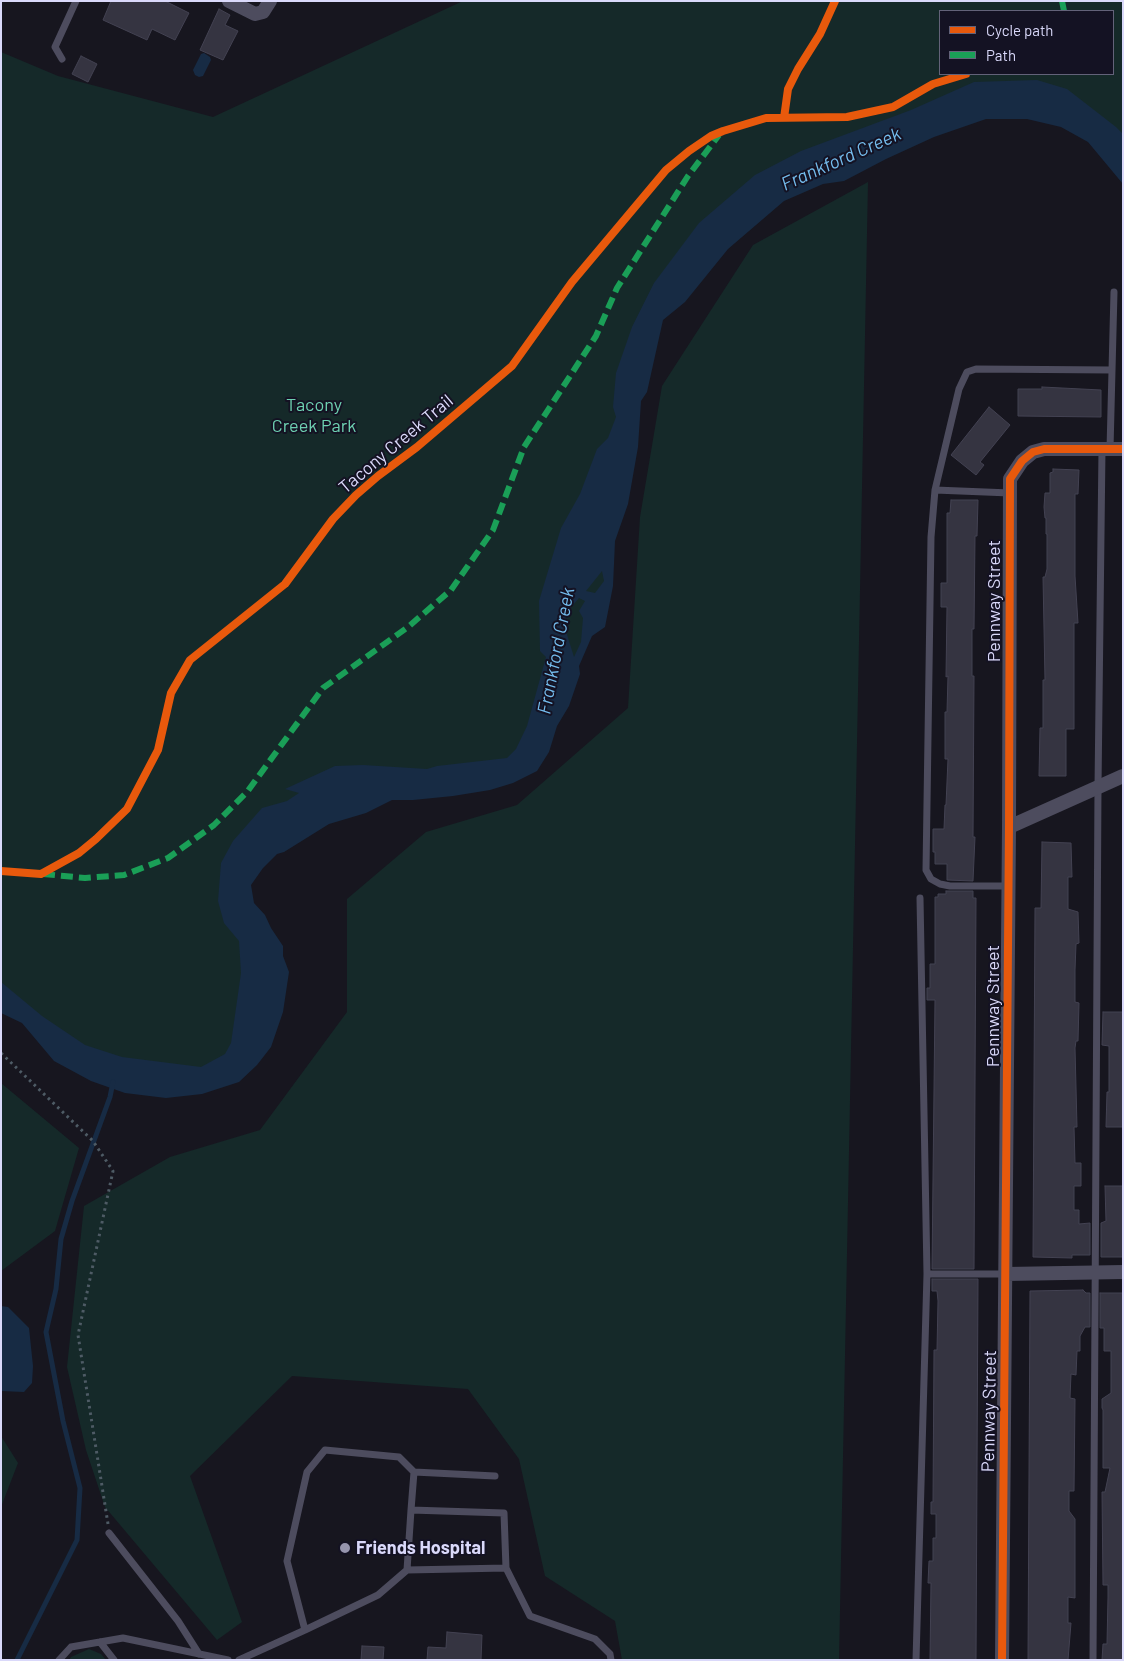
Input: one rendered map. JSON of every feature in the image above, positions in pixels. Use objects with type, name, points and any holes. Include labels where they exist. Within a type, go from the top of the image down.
[{"type":"street","points":[[229,1],[255,14],[263,12],[270,1]]},
{"type":"street","name":"Pennway Street","points":[[1002,1660],[1010,479],[1022,461],[1033,452],[1044,449],[1112,449]]},
{"type":"street","points":[[1009,827],[1123,776]]},
{"type":"street","points":[[1006,1274],[1123,1272]]},
{"type":"lane","points":[[62,59],[55,47],[76,1]]},
{"type":"lane","points":[[1093,1660],[1098,787],[1112,449],[1114,292]]},
{"type":"lane","points":[[1008,886],[950,886],[940,884],[931,879],[926,870],[931,537],[935,490],[959,389],[968,372],[976,368],[1112,370]]},
{"type":"lane","points":[[935,490],[1010,492]]},
{"type":"lane","points":[[916,1660],[927,1274],[920,898]]},
{"type":"lane","points":[[927,1274],[1006,1274]]},
{"type":"lane","points":[[304,1630],[287,1561],[306,1472],[325,1450],[399,1457],[414,1472],[496,1476]]},
{"type":"lane","points":[[407,1570],[414,1472]]},
{"type":"lane","points":[[411,1510],[504,1513],[506,1568],[530,1616],[595,1639],[610,1654],[611,1660]]},
{"type":"lane","points":[[109,1532],[178,1621],[199,1654]]},
{"type":"lane","points":[[239,1660],[378,1595],[407,1570],[506,1568]]},
{"type":"lane","points":[[60,1660],[71,1647],[123,1638],[228,1660]]},
{"type":"lane","points":[[100,1642],[114,1660]]},
{"type":"path","points":[[1,1053],[80,1130],[94,1141],[113,1171],[78,1335],[109,1532]]},
{"type":"green space","name":"Tacony Creek Park","points":[[463,1],[1123,1],[1123,166],[1045,108],[974,99],[790,171],[665,292],[606,545],[605,594],[529,766],[353,797],[225,888],[271,1016],[229,1073],[145,1088],[1,1000],[1,52],[58,76],[213,117]]},
{"type":"green space","points":[[868,182],[839,1660],[622,1660],[615,1621],[545,1576],[519,1459],[468,1389],[292,1376],[190,1476],[242,1622],[217,1640],[105,1507],[86,1450],[67,1367],[84,1206],[170,1157],[260,1130],[347,1012],[347,899],[426,832],[517,805],[628,708],[640,517],[662,386],[753,245]]},
{"type":"green space","points":[[1,1083],[79,1148],[55,1231],[1,1271]]},
{"type":"green space","points":[[1,1436],[18,1463],[1,1507]]},
{"type":"green space","points":[[89,1649],[101,1654],[106,1660],[69,1660],[71,1657]]},
{"type":"water","points":[[204,53],[211,60],[203,76],[199,77],[195,75],[193,70],[201,54]]},
{"type":"water","name":"Frankford Creek","points":[[1037,80],[1067,89],[1123,134],[1123,184],[1088,142],[1061,127],[1027,119],[986,119],[934,137],[844,181],[823,184],[784,201],[728,249],[685,302],[663,320],[647,392],[641,401],[638,447],[628,504],[615,541],[613,586],[605,627],[592,636],[579,666],[580,674],[569,706],[557,726],[549,752],[537,771],[513,783],[490,790],[453,796],[392,800],[366,813],[329,824],[284,852],[277,854],[263,868],[251,885],[254,903],[265,915],[283,946],[283,956],[289,972],[283,1012],[271,1047],[257,1065],[239,1082],[202,1094],[166,1098],[125,1093],[91,1081],[54,1061],[22,1023],[1,1013],[1,982],[42,1016],[85,1045],[122,1057],[201,1067],[225,1054],[231,1043],[241,973],[239,941],[224,923],[218,901],[221,863],[233,841],[262,808],[287,801],[299,793],[285,789],[335,766],[363,765],[427,769],[437,766],[507,758],[516,749],[527,726],[546,657],[540,651],[539,601],[561,528],[580,494],[597,449],[608,438],[616,417],[613,407],[616,373],[632,327],[654,283],[699,223],[755,175],[801,151],[911,110],[974,82]],"holes":[[[602,571],[604,581],[595,593],[586,591]],[[579,598],[585,601],[579,611],[583,618],[581,642],[574,657],[565,628],[566,613]]]},
{"type":"water","points":[[1,1306],[8,1307],[29,1328],[33,1366],[32,1383],[24,1392],[1,1391]]},
{"type":"building","points":[[111,1],[165,1],[189,13],[175,40],[152,29],[147,40],[103,20]]},
{"type":"building","points":[[219,9],[230,15],[225,25],[238,31],[223,60],[200,50]]},
{"type":"building","points":[[81,56],[97,64],[88,82],[72,74]]},
{"type":"building","points":[[1042,387],[1101,390],[1101,417],[1018,416],[1018,389],[1042,389]]},
{"type":"building","points":[[989,407],[1010,425],[980,462],[984,465],[976,475],[951,455]]},
{"type":"building","points":[[1053,469],[1079,470],[1078,494],[1075,494],[1075,576],[1078,623],[1074,623],[1074,729],[1066,729],[1066,776],[1039,776],[1040,728],[1043,728],[1043,680],[1045,680],[1043,577],[1045,577],[1047,569],[1047,534],[1044,507],[1045,493],[1050,493],[1050,473],[1053,472]]},
{"type":"building","points":[[951,500],[978,500],[977,536],[975,536],[974,629],[972,629],[972,676],[974,676],[973,837],[975,837],[973,881],[947,880],[947,864],[935,864],[935,852],[933,852],[933,829],[944,829],[946,805],[948,759],[945,759],[945,712],[947,712],[948,676],[946,677],[947,607],[941,607],[941,583],[947,583],[947,513],[950,513]]},
{"type":"building","points":[[1042,842],[1071,843],[1072,877],[1068,877],[1068,909],[1078,912],[1079,943],[1076,944],[1075,970],[1075,1002],[1079,1003],[1078,1041],[1076,1041],[1075,1048],[1077,1127],[1074,1127],[1075,1163],[1081,1163],[1081,1186],[1074,1186],[1074,1210],[1079,1210],[1079,1224],[1090,1223],[1090,1255],[1072,1255],[1072,1258],[1033,1257],[1035,908],[1041,908]]},
{"type":"building","points":[[946,891],[973,891],[973,898],[976,898],[974,1269],[932,1269],[935,1000],[927,1000],[927,988],[930,988],[930,964],[935,964],[935,897],[938,897],[938,894],[946,894]]},
{"type":"building","points":[[1103,1012],[1123,1012],[1123,1127],[1106,1127],[1107,1092],[1109,1092],[1109,1046],[1102,1045]]},
{"type":"building","points":[[1105,1186],[1123,1186],[1123,1257],[1101,1257],[1101,1223],[1106,1221]]},
{"type":"building","points":[[932,1279],[978,1279],[976,1660],[930,1660],[931,1583],[928,1583],[929,1561],[933,1561],[933,1538],[936,1538],[936,1514],[931,1514],[931,1502],[933,1502],[934,1350],[937,1350],[938,1301],[937,1291],[932,1291]]},
{"type":"building","points":[[1083,1290],[1086,1293],[1090,1293],[1090,1327],[1085,1327],[1080,1336],[1080,1351],[1077,1351],[1076,1375],[1071,1374],[1070,1398],[1075,1399],[1074,1491],[1069,1491],[1069,1511],[1075,1519],[1075,1598],[1068,1597],[1068,1623],[1071,1623],[1068,1660],[1028,1660],[1030,1291]]},
{"type":"building","points":[[1100,1293],[1123,1293],[1123,1660],[1102,1660],[1103,1644],[1107,1644],[1108,1585],[1103,1585],[1102,1492],[1105,1492],[1110,1468],[1103,1468],[1102,1399],[1111,1393],[1111,1351],[1104,1351],[1104,1328],[1100,1328]]},
{"type":"building","points":[[447,1632],[482,1635],[481,1660],[427,1660],[428,1647],[446,1648]]},
{"type":"building","points":[[362,1646],[384,1647],[383,1660],[361,1660]]},
{"type":"waterway","points":[[17,1660],[77,1540],[80,1488],[63,1421],[46,1332],[56,1289],[61,1239],[72,1201],[110,1097],[113,1082]]},
{"type":"marked path","points":[[1062,1],[1064,10]]},
{"type":"marked path","points":[[43,874],[85,878],[124,875],[168,858],[214,825],[247,792],[323,688],[408,627],[451,590],[493,530],[524,447],[596,336],[617,288],[688,176],[719,135]]},
{"type":"cycle path","points":[[784,118],[788,89],[820,34],[835,1]]},
{"type":"cycle path","name":"Tacony Creek Trail","points":[[1,871],[41,874],[79,853],[127,809],[158,750],[171,693],[190,660],[285,584],[333,519],[356,495],[417,447],[512,366],[572,282],[666,170],[689,151],[711,136],[723,131],[766,118],[847,117],[893,107],[933,84],[963,75]]},
{"type":"cycle path","points":[[1002,1660],[1010,479],[1022,461],[1033,452],[1044,449],[1123,449]]},
{"type":"place","name":"Friends Hospital","points":[[345,1548]]}]
